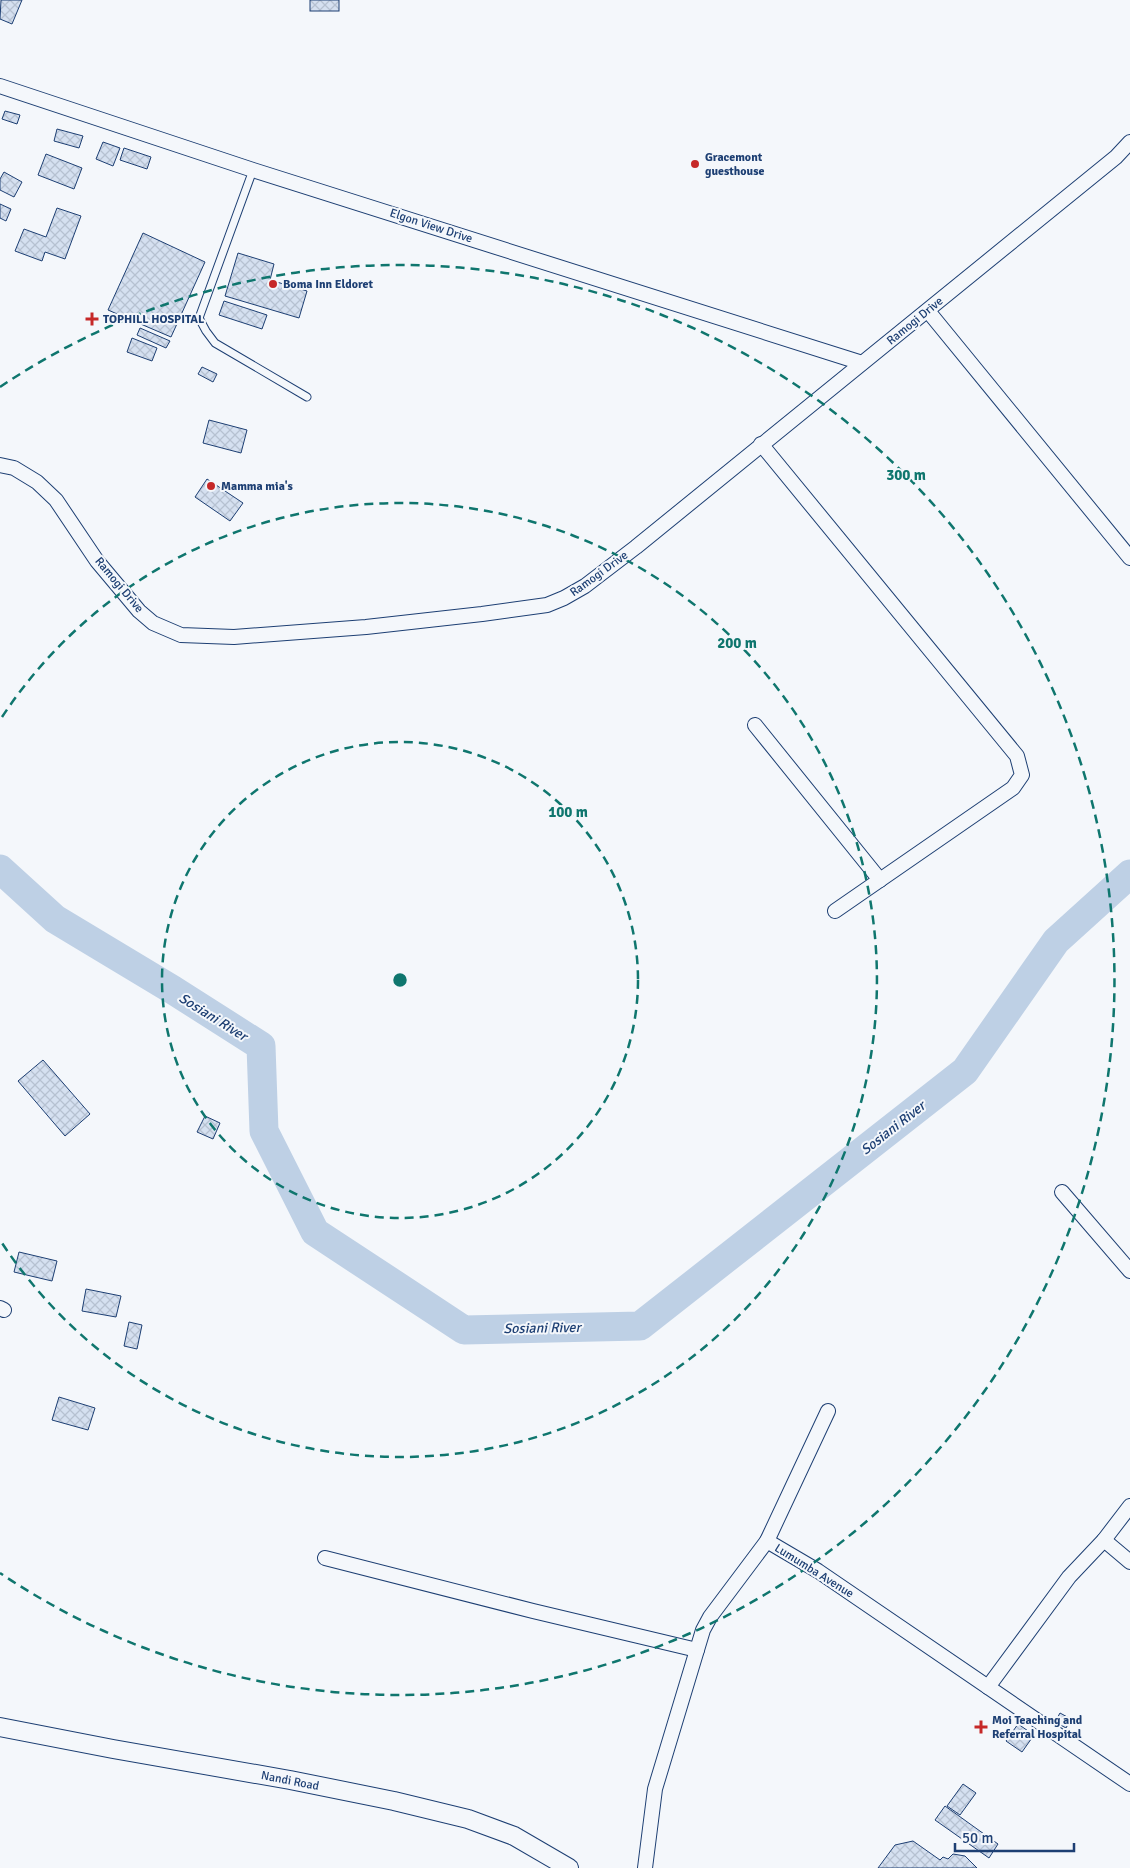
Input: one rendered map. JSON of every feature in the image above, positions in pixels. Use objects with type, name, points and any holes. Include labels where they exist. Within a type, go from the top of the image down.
[{"type":"street","name":"Elgon View Drive","points":[[0,86],[253,170],[862,363]]},
{"type":"street","name":"Ramogi Drive","points":[[0,465],[14,468],[37,482],[56,500],[97,561],[139,611],[153,623],[181,636],[234,636],[366,627],[547,605],[585,586],[636,547],[1116,157],[1130,142]]},
{"type":"street","points":[[928,311],[1130,558]]},
{"type":"street","points":[[761,444],[1017,756],[1022,775],[1013,788],[835,911]]},
{"type":"street","points":[[755,725],[880,880]]},
{"type":"street","points":[[1062,1192],[1130,1271]]},
{"type":"street","points":[[767,1541],[828,1411]]},
{"type":"street","points":[[988,1687],[1069,1576],[1104,1540],[1130,1506]]},
{"type":"street","points":[[1104,1540],[1130,1562]]},
{"type":"street","name":"Lumumba Avenue","points":[[645,1868],[655,1789],[703,1630],[710,1617],[767,1541],[818,1571],[1130,1784]]},
{"type":"street","points":[[325,1558],[533,1611],[697,1650]]},
{"type":"street","name":"Nandi Road","points":[[0,1727],[290,1780],[394,1801],[468,1819],[514,1836],[568,1868]]},
{"type":"lane","points":[[253,170],[199,318],[215,343],[307,397]]},
{"type":"building","points":[[1,0],[22,0],[12,24],[0,19]]},
{"type":"building","points":[[310,0],[339,0],[339,11],[310,11]]},
{"type":"building","points":[[5,111],[20,115],[17,124],[2,119]]},
{"type":"building","points":[[57,129],[83,136],[79,148],[54,141]]},
{"type":"building","points":[[103,142],[120,148],[113,166],[96,159]]},
{"type":"building","points":[[124,148],[151,157],[147,169],[120,160]]},
{"type":"building","points":[[46,154],[82,168],[74,189],[38,175]]},
{"type":"building","points":[[4,172],[22,182],[14,197],[0,190],[0,179]]},
{"type":"building","points":[[0,204],[11,209],[6,221],[0,218]]},
{"type":"building","points":[[57,208],[81,216],[65,259],[45,252],[42,261],[15,251],[24,229],[46,237]]},
{"type":"building","points":[[143,233],[205,262],[171,337],[108,310]]},
{"type":"building","points":[[238,253],[274,264],[270,280],[307,291],[299,318],[225,296]]},
{"type":"building","points":[[224,301],[267,315],[262,329],[219,315]]},
{"type":"building","points":[[140,328],[170,341],[166,348],[137,335]]},
{"type":"building","points":[[132,338],[157,348],[152,361],[127,352]]},
{"type":"building","points":[[202,367],[217,374],[213,382],[198,374]]},
{"type":"building","points":[[209,420],[247,430],[241,453],[203,443]]},
{"type":"building","points":[[207,479],[243,503],[230,521],[195,497]]},
{"type":"building","points":[[43,1060],[90,1114],[65,1136],[18,1081]]},
{"type":"building","points":[[205,1116],[220,1123],[213,1139],[197,1132]]},
{"type":"building","points":[[19,1252],[57,1261],[52,1281],[14,1272]]},
{"type":"building","points":[[86,1289],[121,1296],[116,1317],[82,1311]]},
{"type":"building","points":[[129,1322],[142,1325],[137,1349],[124,1346]]},
{"type":"building","points":[[59,1397],[95,1408],[88,1430],[52,1420]]},
{"type":"building","points":[[1060,1713],[1071,1719],[1066,1728],[1055,1722]]},
{"type":"building","points":[[1018,1724],[1034,1735],[1022,1752],[1006,1741]]},
{"type":"building","points":[[963,1784],[976,1793],[960,1815],[947,1806]]},
{"type":"building","points":[[945,1806],[998,1844],[989,1858],[935,1820]]},
{"type":"building","points":[[913,1841],[940,1860],[943,1857],[948,1859],[953,1854],[965,1856],[977,1868],[878,1868],[895,1845]]},
{"type":"waterway","name":"Sosiani River","points":[[0,869],[55,919],[261,1046],[264,1131],[315,1232],[464,1330],[640,1326],[965,1071],[1056,941],[1130,874]]},
{"type":"place","name":"Gracemont guesthouse","points":[[695,164]]},
{"type":"place","name":"Boma Inn Eldoret","points":[[273,284]]},
{"type":"place","name":"TOPHILL HOSPITAL","points":[[92,319]]},
{"type":"place","name":"Mamma mia's","points":[[211,486]]},
{"type":"place","name":"Moi Teaching and Referral Hospital","points":[[981,1727]]}]
